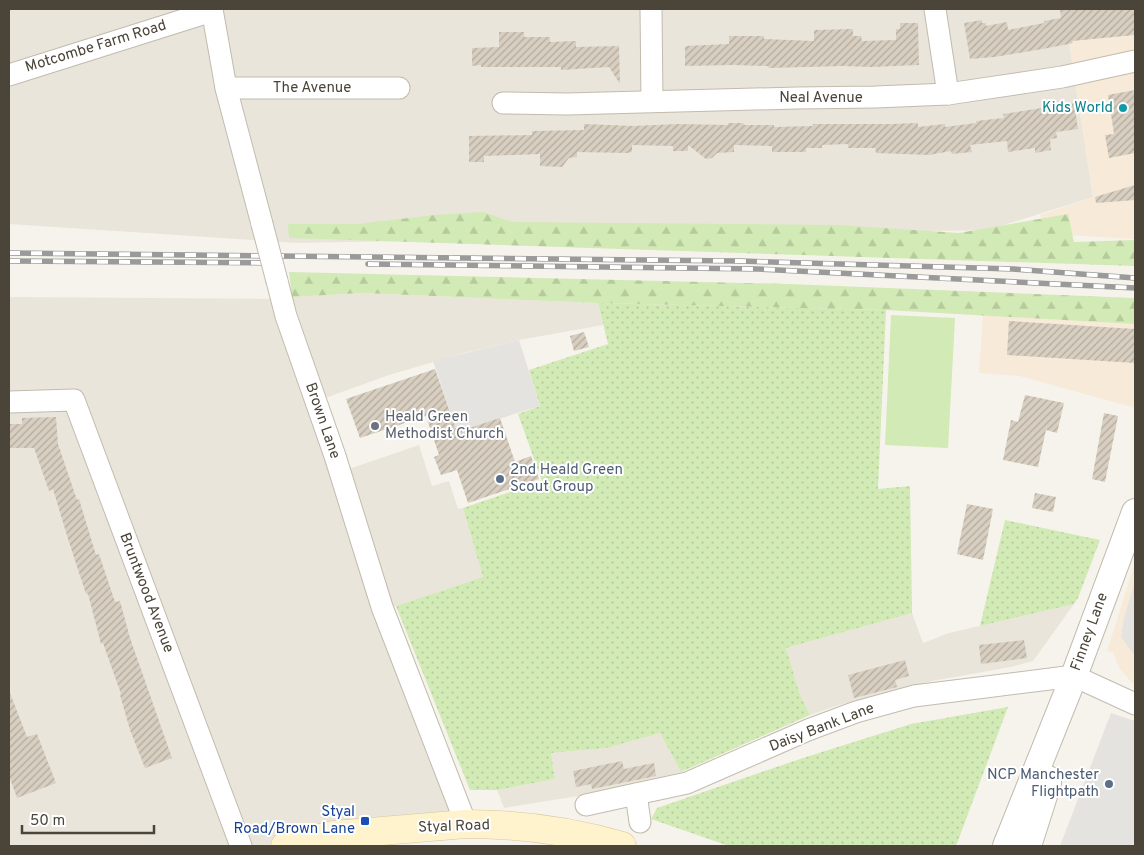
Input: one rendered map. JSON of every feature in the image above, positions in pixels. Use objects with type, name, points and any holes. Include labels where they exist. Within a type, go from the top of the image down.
[{"type":"main road","name":"Styal Road","points":[[285,846],[334,835],[466,824],[522,827],[576,834],[622,846]]},
{"type":"street","points":[[651,9],[652,101]]},
{"type":"street","points":[[935,9],[948,94]]},
{"type":"street","name":"Motcombe Farm Road","points":[[9,75],[212,10]]},
{"type":"street","name":"Brown Lane","points":[[212,10],[226,88],[286,316],[334,456],[382,607],[466,824]]},
{"type":"street","name":"Neal Avenue","points":[[503,103],[566,104],[948,94],[1062,77],[1135,61]]},
{"type":"street","name":"The Avenue","points":[[226,88],[399,88]]},
{"type":"street","name":"Bruntwood Avenue","points":[[9,402],[74,400],[240,846]]},
{"type":"street","name":"Finney Lane","points":[[1006,846],[1074,676],[1135,512]]},
{"type":"street","points":[[1074,676],[1135,704]]},
{"type":"street","name":"Daisy Bank Lane","points":[[586,805],[687,783],[808,730],[856,712],[914,696],[1074,676]]},
{"type":"street","name":"Finney Lane","points":[[1028,846],[1048,783],[1044,751]]},
{"type":"street","points":[[636,794],[640,822]]},
{"type":"shaded area","points":[[9,9],[1064,9],[1093,197],[988,230],[297,243],[9,224]]},
{"type":"shaded area","points":[[1064,9],[1135,9],[1135,239],[1045,234],[1040,215],[1093,197]]},
{"type":"shaded area","points":[[362,293],[598,303],[603,325],[519,340],[464,353],[389,375],[325,398],[292,297]]},
{"type":"shaded area","points":[[9,297],[282,299],[335,456],[352,468],[419,445],[432,486],[449,481],[458,509],[463,508],[483,577],[396,606],[383,607],[466,824],[346,846],[9,846]]},
{"type":"shaded area","points":[[983,315],[1135,324],[1135,408],[1020,376],[979,373]]},
{"type":"shaded area","points":[[519,340],[540,406],[457,432],[433,361]]},
{"type":"shaded area","points":[[1135,563],[1135,686],[1120,669],[1113,652],[1107,651]]},
{"type":"shaded area","points":[[1135,581],[1135,656],[1121,637],[1124,618]]},
{"type":"shaded area","points":[[1074,604],[1033,661],[1011,667],[932,681],[839,705],[810,715],[800,695],[786,648],[912,613],[923,643],[949,633]]},
{"type":"shaded area","name":"NCP Manchester Flightpath","points":[[1111,713],[1135,721],[1135,846],[1060,846]]},
{"type":"shaded area","points":[[660,733],[681,772],[591,794],[504,808],[497,790],[555,779],[551,753],[604,748]]},
{"type":"green space","points":[[483,212],[512,222],[838,225],[959,233],[1068,214],[1074,242],[1135,240],[1135,266],[289,238],[288,224],[358,224],[434,215]]},
{"type":"green space","points":[[289,272],[789,284],[1135,298],[1135,324],[886,310],[598,303],[362,293],[292,297]]},
{"type":"green space","points":[[598,303],[886,310],[878,489],[910,486],[912,613],[786,648],[800,695],[810,715],[681,772],[660,733],[606,748],[551,753],[555,779],[497,790],[470,790],[396,606],[483,577],[463,508],[542,481],[518,414],[540,406],[529,370],[608,344]]},
{"type":"green space","points":[[891,315],[955,318],[948,448],[885,445]]},
{"type":"green space","points":[[1005,520],[1100,540],[1074,604],[980,626]]},
{"type":"green space","points":[[1008,707],[956,846],[729,846],[651,819],[657,808],[803,758],[911,724]]},
{"type":"building","points":[[1060,9],[1134,9],[1135,35],[1072,41],[1073,43],[1048,48],[995,57],[970,59],[964,23],[982,20],[982,23],[986,23],[986,26],[1007,22],[1008,30],[1061,18]]},
{"type":"building","points":[[900,23],[918,23],[919,65],[769,68],[768,66],[734,65],[685,66],[685,46],[729,44],[729,36],[764,36],[764,39],[814,41],[814,30],[853,29],[853,36],[861,36],[862,41],[896,40],[896,29],[900,29]]},
{"type":"building","points":[[499,32],[524,32],[524,37],[550,37],[550,42],[576,41],[576,47],[619,46],[620,84],[609,67],[561,70],[561,67],[472,66],[472,48],[499,47]]},
{"type":"building","points":[[1135,90],[1135,153],[1109,158],[1105,135],[1114,134],[1108,95]]},
{"type":"building","points":[[1074,103],[1078,129],[1056,132],[1057,138],[1050,139],[1051,150],[1035,153],[1035,148],[1008,152],[1007,141],[970,145],[972,152],[952,154],[951,151],[929,155],[876,153],[875,148],[848,148],[848,144],[822,145],[822,148],[806,148],[806,152],[772,152],[772,146],[734,145],[734,152],[717,153],[712,158],[706,159],[688,145],[688,151],[673,151],[673,146],[632,145],[632,152],[627,153],[577,152],[577,157],[569,158],[562,167],[540,166],[540,154],[484,156],[484,162],[469,162],[469,136],[532,135],[532,131],[584,130],[584,124],[633,126],[678,124],[728,125],[728,123],[743,123],[744,125],[774,125],[774,127],[813,126],[813,124],[918,123],[918,127],[945,124],[945,127],[1004,118],[1003,114]]},
{"type":"building","points":[[1135,185],[1135,200],[1096,203],[1095,197]]},
{"type":"building","points":[[1009,321],[1135,329],[1135,363],[1007,355]]},
{"type":"building","points":[[584,332],[589,347],[574,351],[570,336]]},
{"type":"building","name":"Heald Green Methodist Church","points":[[435,369],[457,432],[500,418],[515,462],[531,456],[539,479],[468,503],[457,470],[441,475],[434,457],[439,455],[426,416],[360,438],[346,399]]},
{"type":"building","points":[[1025,395],[1064,403],[1057,433],[1046,430],[1038,467],[1003,460],[1011,420],[1018,422]]},
{"type":"building","points":[[1104,413],[1118,416],[1105,482],[1092,479]]},
{"type":"building","points":[[56,417],[58,444],[77,500],[79,499],[96,555],[99,554],[115,602],[120,601],[130,638],[172,758],[145,768],[130,730],[121,694],[103,643],[101,644],[88,594],[86,594],[53,489],[49,491],[34,448],[9,448],[9,424],[22,424],[22,418]]},
{"type":"building","points":[[1035,493],[1056,497],[1053,512],[1032,508]]},
{"type":"building","points":[[967,504],[993,509],[983,560],[957,554]]},
{"type":"building","points":[[1024,640],[1027,658],[981,664],[979,645]]},
{"type":"building","points":[[905,660],[909,676],[895,680],[897,687],[854,698],[848,675]]},
{"type":"building","points":[[10,693],[27,737],[37,734],[56,783],[17,798],[9,776]]},
{"type":"building","points":[[622,761],[624,769],[654,763],[656,776],[592,789],[591,784],[576,787],[573,771]]},
{"type":"railway","points":[[9,253],[739,261],[1013,269],[1135,278]]},
{"type":"railway","points":[[9,261],[273,263]]},
{"type":"railway","points":[[368,264],[758,269],[1135,288]]},
{"type":"place","name":"Kids World","points":[[1123,108]]},
{"type":"place","name":"Heald Green Methodist Church","points":[[375,426]]},
{"type":"place","name":"2nd Heald Green Scout Group","points":[[500,479]]},
{"type":"place","name":"NCP Manchester Flightpath","points":[[1109,784]]},
{"type":"place","name":"Styal Road/Brown Lane","points":[[365,821]]}]
